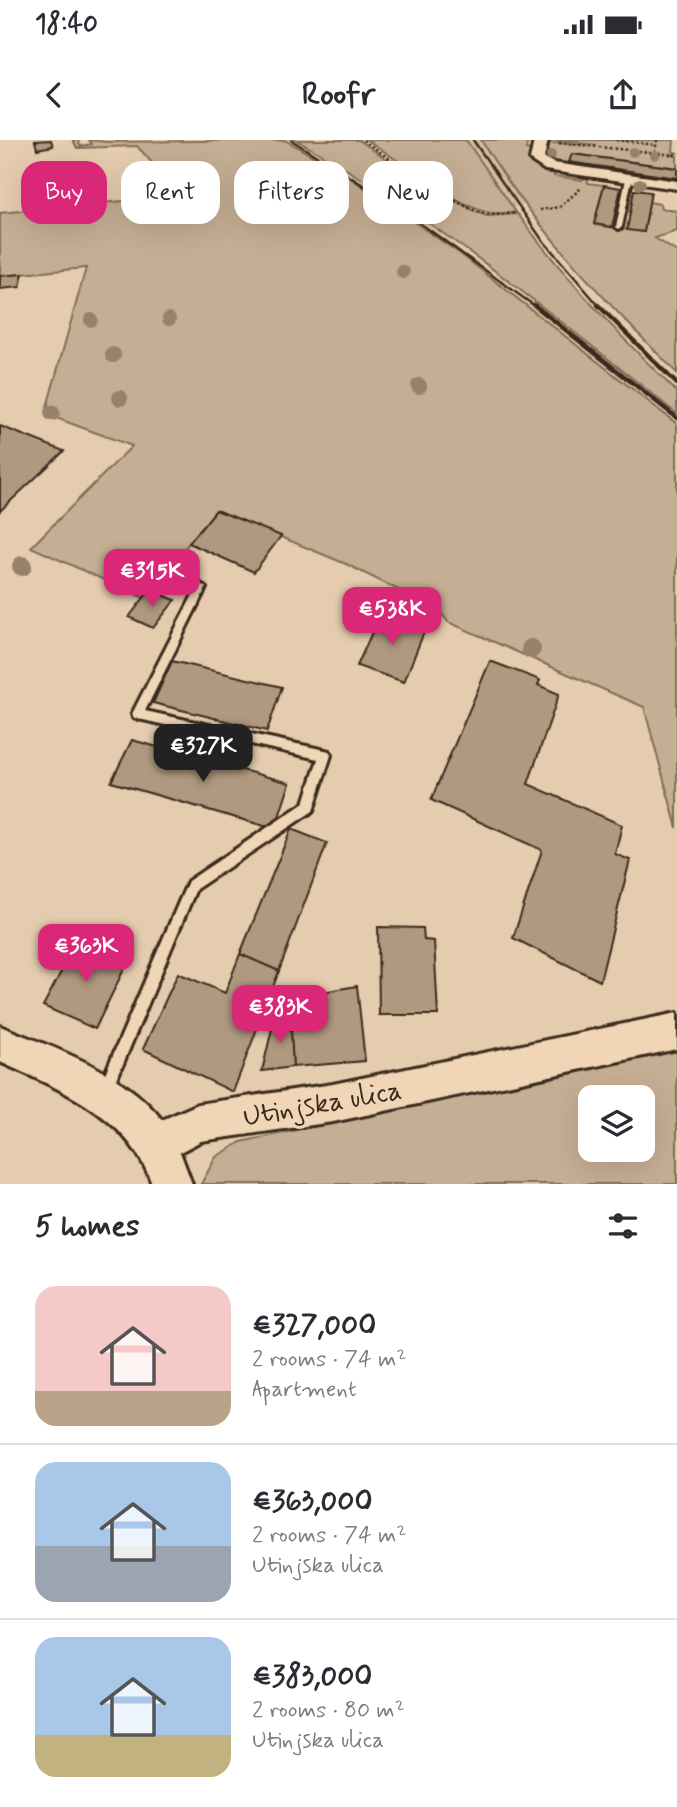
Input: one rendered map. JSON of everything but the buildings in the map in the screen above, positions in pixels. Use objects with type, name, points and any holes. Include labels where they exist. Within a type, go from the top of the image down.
[{"type":"street","points":[[544,141],[536,156],[544,164],[677,185]]},
{"type":"street","name":"Utinjska ulica","points":[[156,1143],[198,1123],[321,1106],[677,1031]]},
{"type":"street","points":[[0,1044],[104,1092],[137,1118],[156,1143],[172,1184]]},
{"type":"lane","points":[[619,228],[629,179]]},
{"type":"lane","points":[[104,1092],[192,885],[309,807],[325,755],[138,715],[201,588]]},
{"type":"path","points":[[363,140],[411,173],[480,212],[494,215],[517,213]]},
{"type":"path","points":[[615,140],[656,145]]},
{"type":"path","points":[[655,152],[657,140]]},
{"type":"path","points":[[544,141],[608,144],[677,155]]},
{"type":"path","points":[[540,210],[560,207],[582,187],[591,173]]},
{"type":"shaded area","points":[[73,140],[78,140],[80,146],[92,144],[89,140],[285,140],[321,161],[234,161],[234,224],[349,224],[349,177],[363,187],[363,224],[417,224],[462,255],[677,424],[677,828],[644,707],[448,622],[439,610],[346,564],[216,510],[144,598],[31,547],[132,446],[45,414],[86,268],[0,276],[0,213],[21,211],[21,224],[107,224],[107,203],[121,201],[121,224],[220,224],[220,161],[150,161],[137,146],[77,148]]},
{"type":"shaded area","points":[[296,140],[359,140],[390,161],[363,161],[363,180],[349,171],[349,161],[332,161]]},
{"type":"shaded area","points":[[367,140],[466,140],[516,212],[489,213],[453,197],[453,161],[397,161]]},
{"type":"shaded area","points":[[466,140],[481,140],[524,205],[512,206]]},
{"type":"shaded area","points":[[481,140],[528,140],[526,149],[530,150],[530,157],[555,171],[554,176],[582,180],[587,175],[588,183],[604,185],[595,225],[644,232],[649,202],[660,204],[661,209],[677,211],[677,231],[655,238],[677,252],[677,373],[597,290],[547,233]]},
{"type":"shaded area","points":[[550,140],[674,140],[673,151],[677,153],[672,155],[677,156],[677,168],[572,154],[570,162],[588,165],[587,168],[559,164],[546,158],[549,143],[597,145]]},
{"type":"shaded area","points":[[453,199],[487,216],[518,214],[594,306],[677,392],[677,414],[539,304],[430,224],[453,224]]},
{"type":"shaded area","points":[[677,1049],[677,1184],[201,1184],[216,1157],[241,1142]]},
{"type":"railway","points":[[291,140],[392,203],[536,307]]},
{"type":"railway","points":[[473,140],[541,238],[600,307]]},
{"type":"railway","points":[[534,305],[677,418]]},
{"type":"railway","points":[[600,307],[677,384]]}]
